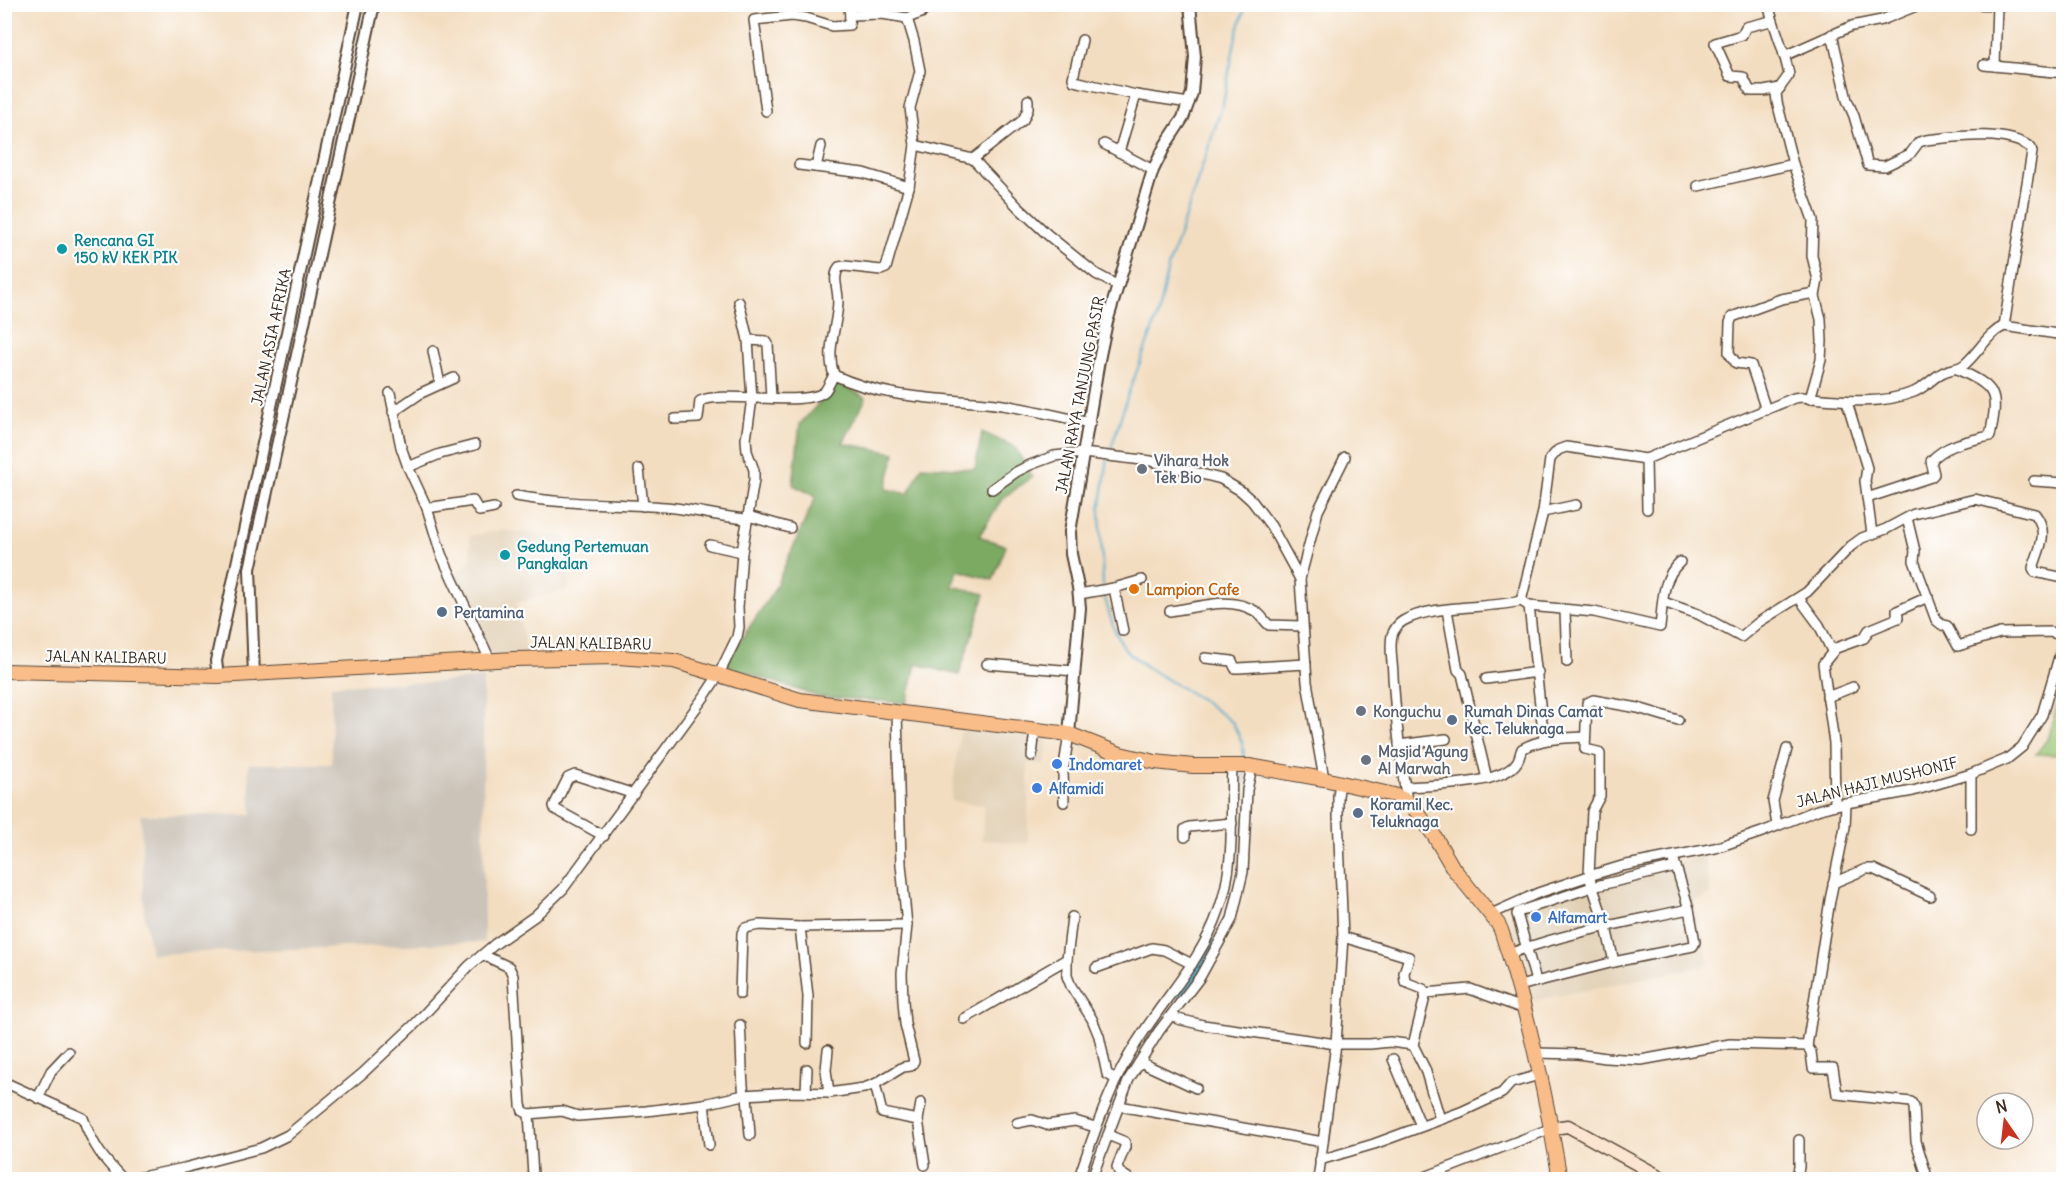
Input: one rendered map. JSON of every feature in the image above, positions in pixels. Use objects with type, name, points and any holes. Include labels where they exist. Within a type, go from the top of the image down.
[{"type":"main road","name":"JALAN KALIBARU","points":[[4,671],[218,676],[490,660],[618,657],[674,662],[800,700],[1069,734],[1120,754],[1155,762],[1193,766],[1243,766],[1324,779],[1394,795],[1406,794]]},
{"type":"main road","points":[[1406,794],[1453,868],[1498,924],[1519,986],[1560,1179]]},
{"type":"main road","points":[[1551,1128],[1568,1126],[1666,1179]]},
{"type":"street","name":"JALAN ASIA AFRIKA","points":[[218,676],[216,661],[358,4]]},
{"type":"street","name":"JALAN ASIA AFRIKA","points":[[254,675],[250,569],[374,4]]},
{"type":"street","points":[[766,111],[754,20],[792,16],[837,26],[849,25],[848,4]]},
{"type":"street","points":[[850,15],[882,14],[907,18],[917,15],[927,4]]},
{"type":"street","name":"JALAN RAYA TANJUNG PASIR","points":[[1069,734],[1080,608],[1071,554],[1070,532],[1087,454],[1107,322],[1153,170],[1183,118],[1192,93],[1195,57],[1190,4]]},
{"type":"street","points":[[1768,4],[1771,21],[1789,75],[1776,93],[1777,102],[1793,164],[1813,220],[1812,256],[1818,280],[1815,299],[1821,319],[1821,360],[1810,399]]},
{"type":"street","points":[[1971,4],[2003,4]]},
{"type":"street","points":[[1995,66],[1997,5]]},
{"type":"street","points":[[1784,56],[1852,26],[1882,20],[1914,6]]},
{"type":"street","points":[[675,419],[698,418],[699,404],[704,399],[714,397],[771,399],[820,394],[824,392],[834,375],[830,357],[838,299],[835,281],[837,272],[839,267],[845,266],[881,270],[886,268],[909,187],[915,145],[910,108],[920,70],[907,18]]},
{"type":"street","points":[[1771,21],[1746,27],[1742,35],[1715,42],[1730,76],[1743,76],[1749,91],[1764,92],[1780,88]]},
{"type":"street","points":[[1832,34],[1847,100],[1868,165],[1885,166],[1910,154],[1919,142],[1926,140],[1981,135],[2014,141],[2031,148],[2004,326]]},
{"type":"street","points":[[1082,40],[1073,80],[1136,95],[1188,103]]},
{"type":"street","points":[[1984,65],[2064,73]]},
{"type":"street","points":[[1119,152],[1136,95]]},
{"type":"street","points":[[973,159],[1023,120],[1028,109],[1028,100]]},
{"type":"street","points":[[1104,144],[1153,170]]},
{"type":"street","points":[[915,145],[973,159],[1048,235],[1096,274],[1118,286]]},
{"type":"street","points":[[816,167],[821,146]]},
{"type":"street","points":[[1698,186],[1793,164]]},
{"type":"street","points":[[799,165],[863,173],[909,187]]},
{"type":"street","points":[[1766,410],[1751,365],[1736,363],[1729,353],[1732,317],[1781,299],[1815,293]]},
{"type":"street","points":[[4,1082],[83,1118],[96,1149],[105,1162],[125,1179],[184,1168],[261,1148],[288,1135],[363,1073],[416,1023],[469,966],[495,944],[535,916],[563,889],[687,722],[719,674],[737,637],[742,552],[754,480],[754,470],[747,451],[746,439],[752,399],[748,340],[739,302]]},
{"type":"street","points":[[1544,740],[1538,672],[1525,603],[1543,512],[1550,459],[1558,450],[1566,447],[1646,459],[1794,398],[1847,402],[1895,398],[1922,388],[1946,371],[1957,369],[1967,362],[1977,349],[2004,326],[2064,335]]},
{"type":"street","points":[[748,340],[766,341],[768,344],[771,399]]},
{"type":"street","points":[[433,351],[440,384]]},
{"type":"street","points":[[1867,498],[1931,477],[1934,474],[1931,460],[1944,450],[1954,445],[1990,436],[1995,411],[1992,394],[1985,383],[1957,369]]},
{"type":"street","points":[[834,375],[860,387],[882,392],[939,401],[988,403],[1090,423]]},
{"type":"street","points":[[393,412],[421,393],[454,378]]},
{"type":"street","points":[[390,393],[400,447],[428,508],[441,554],[490,660]]},
{"type":"street","points":[[1847,402],[1867,468],[1864,481],[1872,534]]},
{"type":"street","points":[[408,467],[440,454],[475,445]]},
{"type":"street","points":[[992,489],[1030,465],[1054,456],[1087,454],[1151,461],[1221,479],[1252,501],[1271,526],[1300,579]]},
{"type":"street","points":[[1324,779],[1307,682],[1300,579],[1318,512],[1345,457]]},
{"type":"street","points":[[1646,459],[1647,509]]},
{"type":"street","points":[[639,469],[643,506]]},
{"type":"street","points":[[2034,481],[2064,483]]},
{"type":"street","points":[[516,496],[549,502],[669,507],[725,518],[748,518],[790,528]]},
{"type":"street","points":[[1663,602],[1698,614],[1741,637],[1759,622],[1799,598],[1862,538],[1887,529],[1914,514],[1976,499],[2035,513],[2042,523],[2042,540],[2033,568],[2035,572],[2064,578]]},
{"type":"street","points":[[428,508],[468,501],[473,501],[479,511],[494,508]]},
{"type":"street","points":[[1543,512],[1576,505]]},
{"type":"street","points":[[1907,518],[1915,551],[1914,561],[1936,620],[1947,626],[1958,646],[2000,633],[2050,632],[2064,638]]},
{"type":"street","points":[[710,544],[742,552]]},
{"type":"street","points":[[1585,737],[1544,740],[1522,748],[1515,765],[1504,773],[1487,779],[1406,794],[1399,745],[1392,634],[1396,627],[1405,620],[1447,610],[1525,603],[1565,611],[1594,612],[1660,627],[1662,595],[1668,578],[1680,562]]},
{"type":"street","points":[[1079,594],[1111,589],[1142,580]]},
{"type":"street","points":[[1111,589],[1123,631]]},
{"type":"street","points":[[1835,805],[1834,743],[1823,664],[1832,651],[1844,644],[1864,638],[1869,630],[1898,618],[1897,611],[1928,597]]},
{"type":"street","points":[[1799,598],[1819,625],[1832,651]]},
{"type":"street","points":[[1170,611],[1219,602],[1254,610],[1269,625],[1302,626]]},
{"type":"street","points":[[1447,610],[1458,670],[1462,674],[1487,779]]},
{"type":"street","points":[[1565,611],[1567,662]]},
{"type":"street","name":"JALAN HAJI MUSHONIF","points":[[1489,915],[1538,893],[1622,866],[1716,848],[1796,817],[1835,805],[1913,791],[1971,774],[2007,759],[2030,737],[2042,715],[2064,638]]},
{"type":"street","points":[[1205,658],[1232,661],[1235,668],[1306,664]]},
{"type":"street","points":[[987,664],[1075,671]]},
{"type":"street","points":[[1486,679],[1538,672]]},
{"type":"street","points":[[1827,697],[1853,687]]},
{"type":"street","points":[[1614,962],[1606,927],[1589,876],[1592,811],[1600,796],[1600,754],[1585,750],[1587,703],[1591,700],[1638,708],[1678,720]]},
{"type":"street","points":[[483,955],[509,968],[513,976],[520,1105],[523,1111],[529,1114],[562,1111],[578,1116],[704,1104],[746,1095],[829,1093],[864,1088],[903,1067],[911,1066],[914,1061],[904,1024],[903,1001],[902,974],[907,925],[901,864],[897,712]]},
{"type":"street","points":[[1032,756],[1035,729]]},
{"type":"street","points":[[1064,802],[1063,772],[1069,734]]},
{"type":"street","points":[[1399,745],[1446,739]]},
{"type":"street","points":[[1777,825],[1773,801],[1787,749]]},
{"type":"street","points":[[1078,1179],[1095,1127],[1128,1055],[1192,964],[1220,908],[1230,866],[1232,823],[1243,766]]},
{"type":"street","points":[[1091,1179],[1129,1079],[1203,972],[1229,926],[1243,872],[1246,790],[1243,766]]},
{"type":"street","points":[[1971,774],[1971,830]]},
{"type":"street","points":[[604,836],[555,809],[554,806],[568,778],[575,775],[634,794]]},
{"type":"street","points":[[1318,1179],[1336,1044],[1342,937],[1338,815],[1341,783]]},
{"type":"street","points":[[1846,803],[1845,827],[1833,883],[1807,1046],[1811,1052],[1813,1068],[1833,1068],[1837,1094],[1911,1102],[1914,1107],[1916,1141],[1928,1179]]},
{"type":"street","points":[[1185,837],[1185,829],[1190,827],[1232,823]]},
{"type":"street","points":[[1519,986],[1614,962],[1694,946],[1689,909],[1674,857]]},
{"type":"street","points":[[1536,981],[1518,912],[1592,887],[1676,867]]},
{"type":"street","points":[[1833,883],[1866,869],[1873,869],[1930,896]]},
{"type":"street","points":[[1509,954],[1526,947],[1606,927],[1689,909]]},
{"type":"street","points":[[1072,917],[1067,959],[1069,982],[1092,1019],[1099,1036],[1105,1071],[1116,1079]]},
{"type":"street","points":[[740,994],[742,930],[759,925],[800,927],[907,925]]},
{"type":"street","points":[[800,927],[808,996],[807,1043]]},
{"type":"street","points":[[1342,937],[1409,957],[1404,973],[1405,982],[1423,989],[1426,993]]},
{"type":"street","points":[[1096,968],[1152,948],[1164,950],[1192,964]]},
{"type":"street","points":[[964,1019],[1067,959]]},
{"type":"street","points":[[1426,993],[1470,989],[1524,1010]]},
{"type":"street","points":[[1426,993],[1413,1045],[1425,1069],[1440,1119]]},
{"type":"street","points":[[1172,1015],[1178,1019],[1203,1025],[1336,1044],[1390,1042],[1413,1045]]},
{"type":"street","points":[[740,1025],[741,1067],[750,1135]]},
{"type":"street","points":[[1534,1053],[1641,1060],[1730,1044],[1807,1046]]},
{"type":"street","points":[[828,1050],[826,1070],[829,1093]]},
{"type":"street","points":[[38,1098],[51,1071],[69,1052]]},
{"type":"street","points":[[1393,1059],[1421,1126]]},
{"type":"street","points":[[1140,1062],[1196,1088]]},
{"type":"street","points":[[806,1092],[807,1069]]},
{"type":"street","points":[[1320,1160],[1374,1144],[1440,1119],[1502,1094],[1511,1083],[1539,1075]]},
{"type":"street","points":[[874,1084],[882,1113],[918,1120]]},
{"type":"street","points":[[921,1103],[918,1120],[925,1165]]},
{"type":"street","points":[[704,1104],[709,1145]]},
{"type":"street","points":[[1119,1106],[1323,1142]]},
{"type":"street","points":[[529,1114],[533,1175]]},
{"type":"street","points":[[1017,1123],[1032,1120],[1047,1125],[1076,1121],[1095,1127]]},
{"type":"street","points":[[1417,1179],[1551,1128]]},
{"type":"street","points":[[1108,1135],[1125,1142],[1125,1148],[1117,1167],[1119,1172],[1128,1178]]},
{"type":"street","points":[[1796,1179],[1799,1167],[1799,1140]]},
{"type":"shaded area","points":[[502,530],[567,537],[569,589],[517,603],[527,655],[492,658],[452,576],[471,562],[470,536]]},
{"type":"shaded area","points":[[483,678],[484,942],[151,954],[144,911],[141,815],[252,815],[248,764],[332,764],[331,685],[439,682]]},
{"type":"shaded area","points":[[979,727],[1048,736],[1045,765],[1028,763],[1028,844],[982,840],[984,805],[951,801],[960,732]]},
{"type":"shaded area","points":[[1704,855],[1711,895],[1694,901],[1709,965],[1528,1002],[1509,914],[1596,879]]},
{"type":"green space","points":[[838,382],[866,398],[843,443],[895,453],[886,489],[908,494],[922,466],[975,469],[982,432],[1015,447],[1032,477],[1002,499],[979,536],[1006,546],[993,580],[958,570],[952,586],[985,594],[959,675],[916,664],[907,703],[819,697],[724,665],[773,592],[816,496],[793,485],[800,424]]},
{"type":"green space","points":[[2063,678],[2063,755],[2036,754],[2049,737]]},
{"type":"waterway","points":[[1110,452],[1128,394],[1157,318],[1167,271],[1223,104],[1235,41],[1246,4]]},
{"type":"waterway","points":[[1103,586],[1100,510],[1108,458]]},
{"type":"waterway","points":[[1103,592],[1114,629],[1125,650],[1148,668],[1204,701],[1233,723],[1243,745],[1244,762]]},
{"type":"waterway","points":[[1244,770],[1244,783]]},
{"type":"waterway","points":[[1221,930],[1233,895]]},
{"type":"waterway","points":[[1184,994],[1213,945]]},
{"type":"place","name":"Rencana GI 150 kV KEK PIK","points":[[62,249]]},
{"type":"place","name":"Vihara Hok Tek Bio","points":[[1142,469]]},
{"type":"place","name":"Gedung Pertemuan Pangkalan","points":[[505,555]]},
{"type":"place","name":"Lampion Cafe","points":[[1134,589]]},
{"type":"place","name":"Pertamina","points":[[442,612]]},
{"type":"place","name":"Konguchu","points":[[1361,711]]},
{"type":"place","name":"Rumah Dinas Camat Kec. Teluknaga","points":[[1452,720]]},
{"type":"place","name":"Masjid Agung Al Marwah","points":[[1366,760]]},
{"type":"place","name":"Indomaret","points":[[1057,764]]},
{"type":"place","name":"Alfamidi","points":[[1037,788]]},
{"type":"place","name":"Koramil Kec. Teluknaga","points":[[1358,813]]},
{"type":"place","name":"Alfamart","points":[[1536,917]]}]
